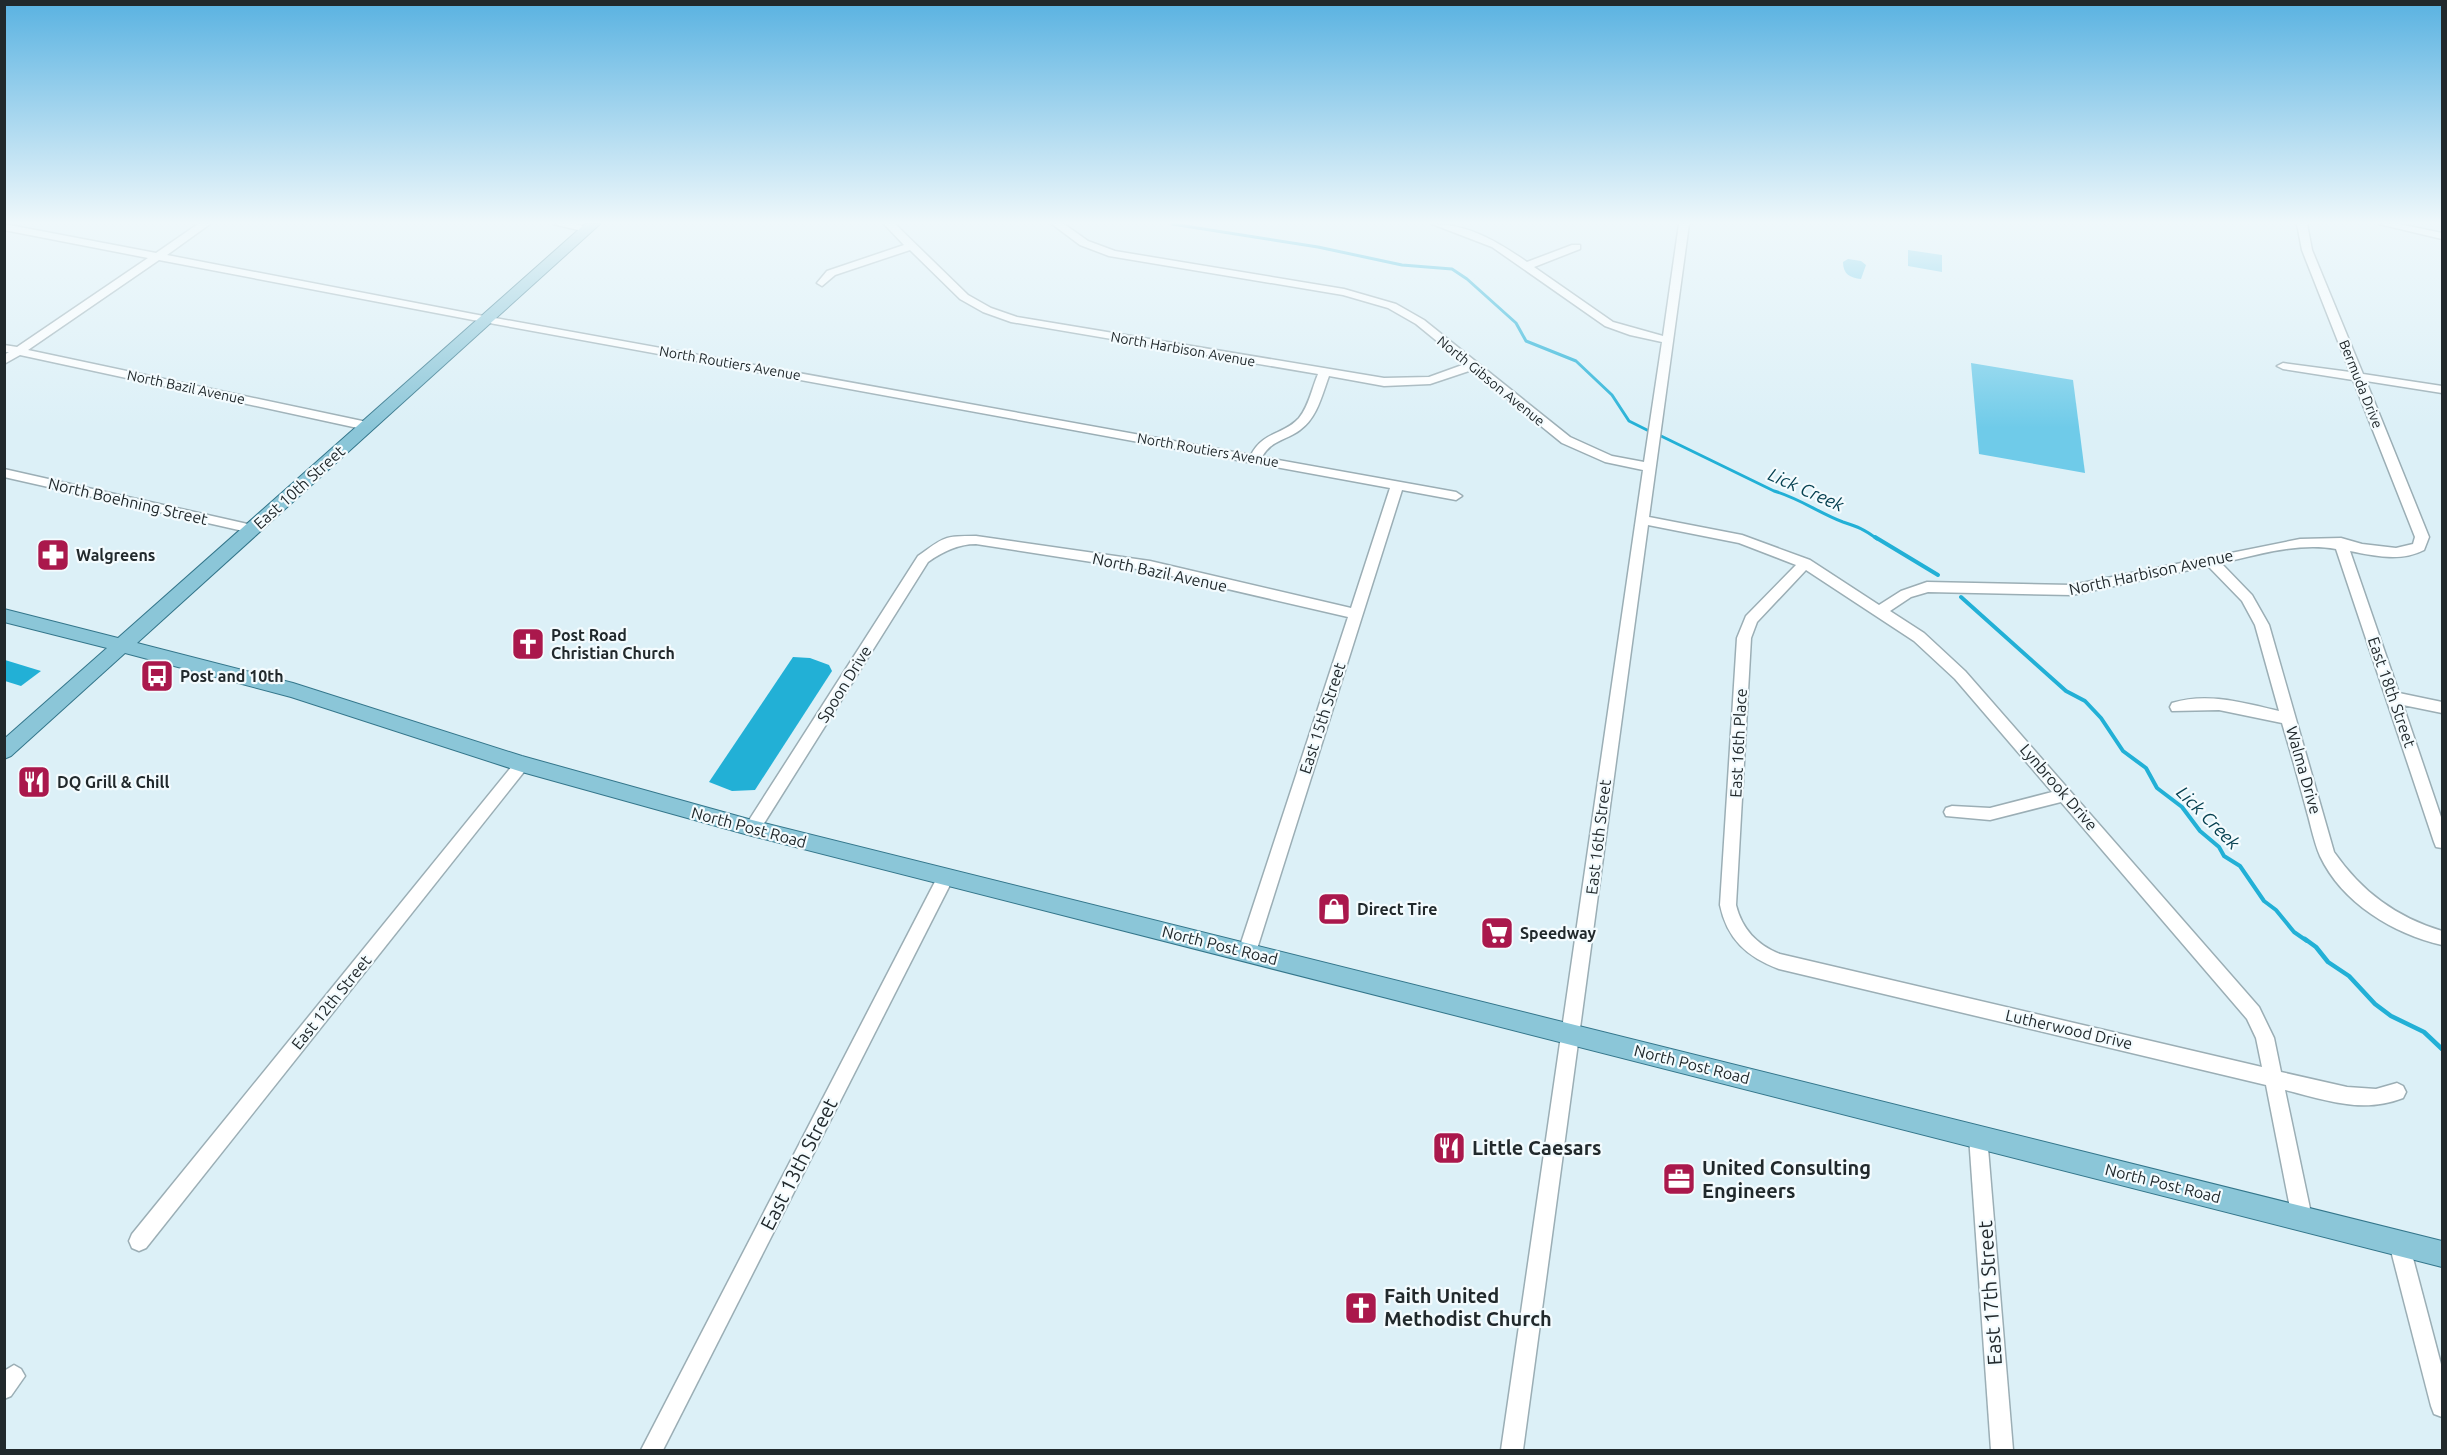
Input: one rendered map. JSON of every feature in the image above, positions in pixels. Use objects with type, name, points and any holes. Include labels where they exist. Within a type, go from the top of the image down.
[{"type":"main road","name":"East 10th Street","points":[[4,751],[517,292]]},
{"type":"main road","name":"North Post Road","points":[[4,615],[293,690],[522,764],[752,828],[2442,1254]]},
{"type":"street","points":[[4,361],[105,292]]},
{"type":"street","name":"North Routiers Avenue","points":[[344,292],[1456,496]]},
{"type":"street","name":"North Harbison Avenue","points":[[958,292],[975,304],[1004,316],[1384,382],[1412,382],[1442,378],[1472,366]]},
{"type":"street","name":"North Gibson Avenue","points":[[1343,292],[1378,301],[1417,320],[1566,440],[1599,456],[1651,467]]},
{"type":"street","points":[[1564,292],[1609,324],[1634,333],[1667,340]]},
{"type":"street","name":"East 16th Street","points":[[1512,1450],[1674,292]]},
{"type":"street","name":"Bermuda Drive","points":[[2324,292],[2423,543]]},
{"type":"street","name":"North Bazil Avenue","points":[[4,348],[368,426]]},
{"type":"street","points":[[2283,366],[2442,389]]},
{"type":"street","points":[[1256,459],[1264,443],[1292,429],[1304,420],[1325,372]]},
{"type":"street","name":"North Boehning Street","points":[[4,473],[252,529]]},
{"type":"street","name":"East 15th Street","points":[[1247,952],[1397,485]]},
{"type":"street","name":"Lynbrook Drive","points":[[1643,520],[1742,539],[1805,563],[1919,637],[1944,658],[2249,1006],[2265,1038],[2302,1218]]},
{"type":"street","name":"North Bazil Avenue","points":[[941,546],[948,540],[963,540],[1150,566],[1356,614]]},
{"type":"street","name":"North Harbison Avenue","points":[[1880,611],[1906,594],[1927,587],[2072,590],[2293,543],[2341,543],[2403,554],[2420,549],[2423,543]]},
{"type":"street","name":"East 18th Street","points":[[2341,543],[2442,842]]},
{"type":"street","name":"Spoon Drive","points":[[752,828],[923,559],[941,546]]},
{"type":"street","name":"Walma Drive","points":[[2210,560],[2240,591],[2257,613],[2265,632],[2327,854],[2335,869],[2355,892],[2374,907],[2408,926],[2442,938]]},
{"type":"street","name":"East 16th Place","points":[[1745,941],[1730,919],[1728,905],[1744,638],[1751,620],[1805,563]]},
{"type":"street","points":[[2393,697],[2442,707]]},
{"type":"street","points":[[2177,707],[2210,704],[2290,719]]},
{"type":"street","name":"East 12th Street","points":[[139,1241],[522,764]]},
{"type":"street","points":[[1952,812],[1990,814],[2066,795]]},
{"type":"street","name":"East 13th Street","points":[[652,1450],[946,877]]},
{"type":"street","name":"Lutherwood Drive","points":[[1745,941],[1763,954],[1779,961],[2358,1098],[2384,1097],[2397,1092]]},
{"type":"street","name":"East 17th Street","points":[[1978,1136],[2002,1450]]},
{"type":"street","points":[[2399,1243],[2442,1406]]},
{"type":"shaded area","points":[[1971,363],[2073,380],[2085,473],[1979,454]]},
{"type":"shaded area","points":[[793,657],[810,658],[829,665],[832,671],[755,790],[732,791],[709,782]]},
{"type":"shaded area","points":[[5,660],[41,671],[21,686],[5,681]]},
{"type":"waterway","name":"Lick Creek","points":[[1481,292],[1516,323],[1526,341],[1576,361],[1612,395],[1629,421],[1647,430]]},
{"type":"waterway","name":"Lick Creek","points":[[1659,435],[1774,491],[1861,529],[1877,539]]},
{"type":"waterway","name":"Lick Creek","points":[[1875,537],[1938,575]]},
{"type":"waterway","name":"Lick Creek","points":[[1961,597],[2066,691],[2085,701],[2101,718],[2123,751],[2146,768],[2157,788],[2182,807],[2200,831],[2219,847],[2224,856],[2240,866],[2264,901],[2276,910],[2294,932],[2307,941]]},
{"type":"waterway","name":"Lick Creek","points":[[2305,939],[2316,947],[2328,962],[2349,976],[2375,1004],[2391,1016],[2424,1032],[2442,1049]]},
{"type":"place","name":"Walgreens","points":[[53,555]]},
{"type":"place","name":"Post Road Christian Church","points":[[528,644]]},
{"type":"place","name":"Post and 10th","points":[[157,676]]},
{"type":"place","name":"DQ Grill & Chill","points":[[34,782]]},
{"type":"place","name":"Direct Tire","points":[[1334,909]]},
{"type":"place","name":"Speedway","points":[[1497,933]]},
{"type":"place","name":"Little Caesars","points":[[1449,1148]]},
{"type":"place","name":"United Consulting Engineers","points":[[1679,1179]]},
{"type":"place","name":"Faith United Methodist Church","points":[[1361,1308]]}]
